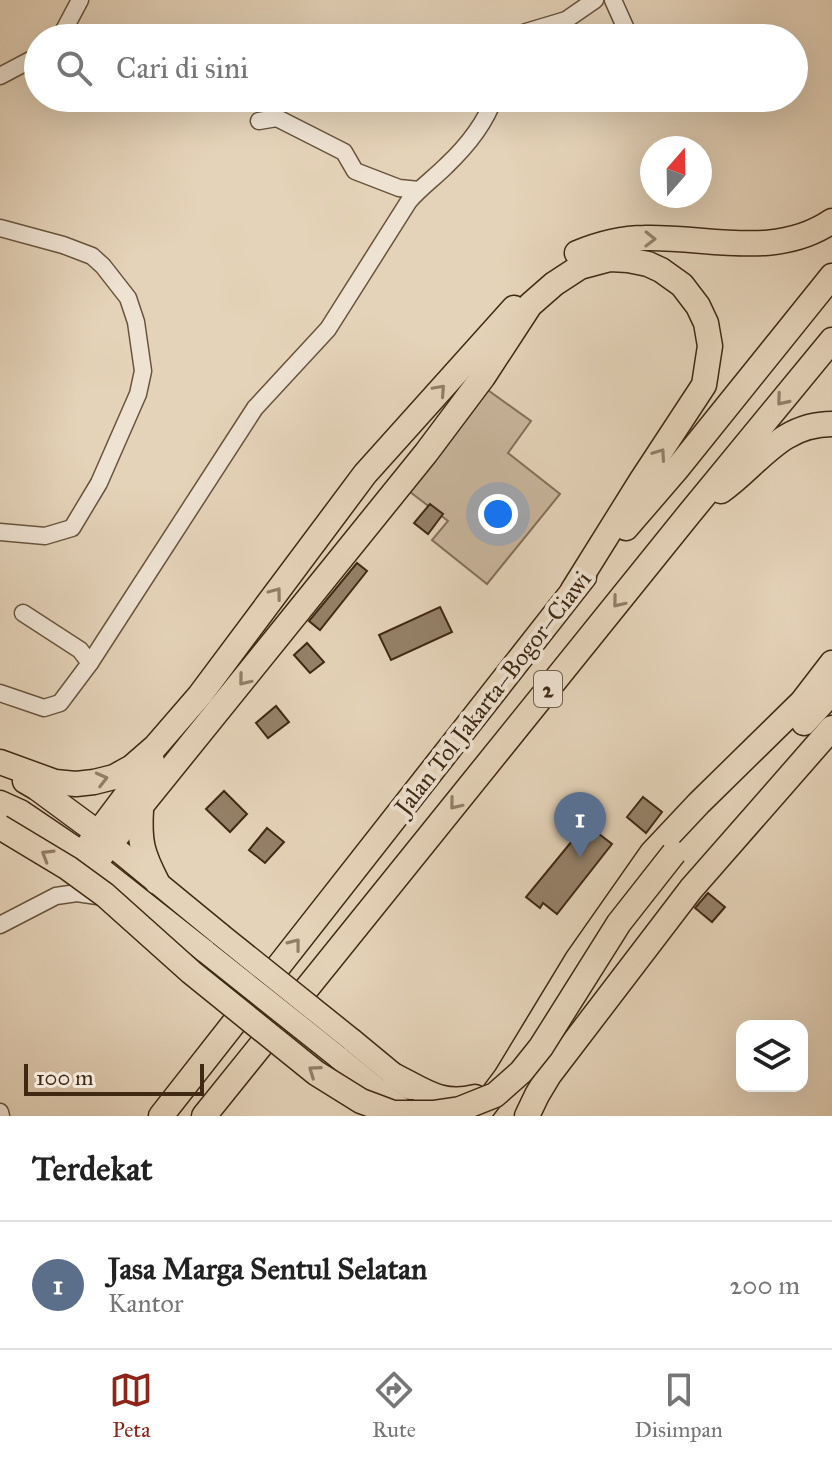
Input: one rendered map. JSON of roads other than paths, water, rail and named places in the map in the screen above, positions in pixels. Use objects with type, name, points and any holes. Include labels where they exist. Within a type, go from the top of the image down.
[{"type":"highway","points":[[0,803],[20,812],[89,859],[200,695],[365,474],[531,289],[554,268],[573,255],[620,240],[647,238],[748,245],[798,237],[832,221]]},
{"type":"highway","points":[[104,838],[141,809],[426,453],[483,377],[530,305],[580,267],[610,259],[628,260],[661,270],[682,285],[698,306],[706,323],[710,346],[704,385],[573,590]]},
{"type":"highway","name":"Jalan Tol Jakarta–Bogor–Ciawi","points":[[161,1116],[573,590],[676,470],[832,276]]},
{"type":"highway","name":"Jalan Tol Jakarta–Bogor–Ciawi","points":[[204,1116],[832,340]]},
{"type":"highway","points":[[689,514],[736,481],[784,436],[807,426],[832,424]]},
{"type":"highway","points":[[477,1116],[506,1077],[577,960],[652,853],[802,702],[832,663]]},
{"type":"highway","points":[[0,827],[68,868],[105,895],[191,972],[316,1073],[361,1101],[393,1113],[460,1109],[495,1095],[521,1072],[541,1047],[619,923],[674,853],[731,791],[796,731],[832,692]]},
{"type":"highway","points":[[0,765],[55,782],[76,784],[114,777],[132,767],[155,747],[200,695]]},
{"type":"highway","points":[[527,1116],[549,1075],[691,889],[832,728]]},
{"type":"highway","points":[[0,765],[37,788],[104,838]]},
{"type":"highway","points":[[141,809],[139,828],[142,850],[157,882]]},
{"type":"highway","points":[[395,1076],[438,1098],[452,1100],[478,1096],[506,1077]]},
{"type":"main road","points":[[104,838],[157,882],[214,944]]},
{"type":"main road","points":[[89,859],[214,944],[345,1048],[410,1116]]},
{"type":"main road","points":[[345,1048],[395,1076],[444,1116]]},
{"type":"street","points":[[67,24],[80,0]]},
{"type":"street","points":[[553,24],[566,20],[595,0]]},
{"type":"street","points":[[613,0],[624,24]]},
{"type":"street","points":[[0,76],[24,63]]},
{"type":"street","points":[[0,693],[44,708],[60,703],[90,663],[255,408],[328,329],[409,201],[447,166],[479,129],[489,112]]},
{"type":"street","points":[[259,121],[277,118],[344,152],[355,171],[399,188],[419,190]]},
{"type":"street","points":[[0,228],[63,245],[92,256],[103,266],[128,298],[136,322],[143,371],[138,394],[99,483],[72,528],[45,536],[0,532]]},
{"type":"street","points":[[23,613],[80,650],[90,663]]},
{"type":"street","points":[[0,925],[56,896],[77,893],[103,897],[121,883]]},
{"type":"place","name":"Jasa Marga Sentul Selatan","points":[[580,858]]}]
